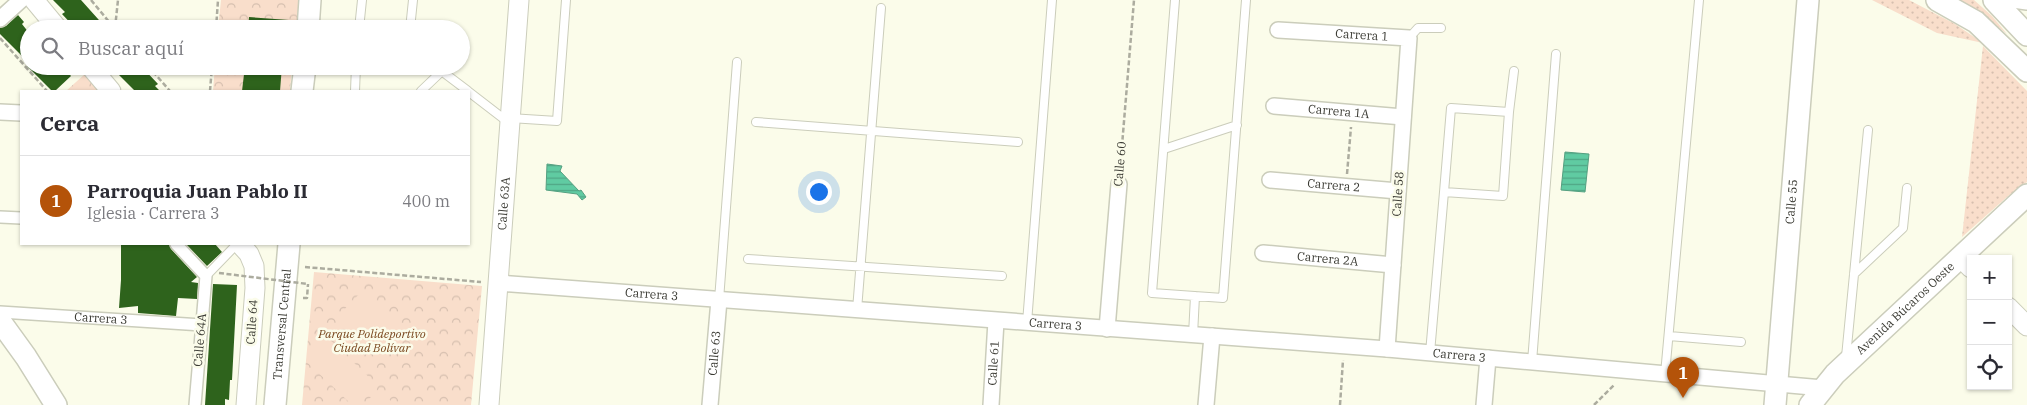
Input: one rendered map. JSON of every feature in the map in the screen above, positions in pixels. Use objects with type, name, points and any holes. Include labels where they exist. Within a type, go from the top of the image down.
[{"type":"main road","name":"Calle 55","points":[[1775,405],[1808,0]]},
{"type":"main road","points":[[1937,0],[1976,22],[2027,71]]},
{"type":"main road","points":[[1994,0],[2017,15],[2027,35]]},
{"type":"main road","points":[[302,90],[304,75]]},
{"type":"main road","name":"Avenida Búcaros Oeste","points":[[1817,399],[1845,364],[1965,262],[2027,195]]},
{"type":"main road","name":"Transversal Central","points":[[275,405],[289,245]]},
{"type":"main road","points":[[0,320],[56,405]]},
{"type":"street","points":[[0,19],[21,0]]},
{"type":"street","points":[[34,0],[51,20]]},
{"type":"street","name":"Calle 63A","points":[[489,405],[519,0]]},
{"type":"street","points":[[2017,15],[2027,2]]},
{"type":"street","name":"Carrera 1","points":[[1278,30],[1409,38]]},
{"type":"street","name":"Calle 58","points":[[1387,349],[1409,38]]},
{"type":"street","points":[[98,75],[110,90]]},
{"type":"street","name":"Carrera 1A","points":[[1274,106],[1403,117]]},
{"type":"street","points":[[0,112],[20,113]]},
{"type":"street","name":"Carrera 2","points":[[1270,180],[1398,191]]},
{"type":"street","name":"Calle 60","points":[[1107,329],[1119,184]]},
{"type":"street","points":[[0,217],[20,218]]},
{"type":"street","points":[[177,245],[206,276]]},
{"type":"street","name":"Calle 64","points":[[239,245],[249,254],[254,266],[255,288],[246,405]]},
{"type":"street","name":"Carrera 2A","points":[[1263,253],[1393,265]]},
{"type":"street","name":"Calle 64A","points":[[194,405],[206,276]]},
{"type":"street","name":"Carrera 3","points":[[498,283],[1387,349],[1777,384],[1817,399]]},
{"type":"street","name":"Calle 63","points":[[710,405],[719,300]]},
{"type":"street","points":[[2012,311],[2027,326]]},
{"type":"street","name":"Carrera 3","points":[[0,312],[202,326]]},
{"type":"street","name":"Calle 61","points":[[991,405],[996,321]]},
{"type":"street","points":[[1206,405],[1212,336]]},
{"type":"street","points":[[1484,405],[1488,358]]},
{"type":"lane","points":[[360,20],[362,0]]},
{"type":"lane","points":[[411,20],[413,0]]},
{"type":"lane","points":[[470,93],[510,121],[557,121],[566,0]]},
{"type":"lane","points":[[1026,323],[1052,0]]},
{"type":"lane","points":[[1175,0],[1152,293],[1223,298],[1246,0]]},
{"type":"lane","points":[[1665,374],[1699,0]]},
{"type":"lane","points":[[857,310],[881,8]]},
{"type":"lane","name":"Carrera 1","points":[[1409,38],[1418,28],[1441,28]]},
{"type":"lane","points":[[1532,362],[1556,54]]},
{"type":"lane","points":[[719,300],[737,62]]},
{"type":"lane","points":[[1444,192],[1503,196],[1514,71]]},
{"type":"lane","points":[[354,90],[355,75]]},
{"type":"lane","points":[[422,90],[434,75]]},
{"type":"lane","points":[[447,75],[465,90]]},
{"type":"lane","points":[[1430,353],[1451,108],[1510,112]]},
{"type":"lane","points":[[756,122],[1018,142]]},
{"type":"lane","points":[[1164,149],[1237,125]]},
{"type":"lane","points":[[1845,364],[1868,130]]},
{"type":"lane","points":[[1854,274],[1903,228],[1907,188]]},
{"type":"lane","points":[[206,276],[237,245]]},
{"type":"lane","points":[[748,259],[1002,276]]},
{"type":"lane","points":[[1193,335],[1195,296]]},
{"type":"lane","points":[[1669,336],[1741,342]]},
{"type":"path","points":[[91,0],[108,20]]},
{"type":"path","points":[[116,20],[118,0]]},
{"type":"path","points":[[217,20],[218,0]]},
{"type":"path","name":"Calle 60","points":[[1119,184],[1134,0]]},
{"type":"path","points":[[0,38],[20,61]]},
{"type":"path","points":[[33,75],[46,90]]},
{"type":"path","points":[[156,75],[169,90]]},
{"type":"path","points":[[210,90],[211,75]]},
{"type":"path","points":[[1346,187],[1352,113]]},
{"type":"path","points":[[288,265],[498,283]]},
{"type":"path","points":[[219,273],[308,284],[307,298],[299,297]]},
{"type":"path","points":[[1340,405],[1344,346]]},
{"type":"path","points":[[1594,405],[1628,371]]},
{"type":"green space","points":[[221,0],[299,0],[297,20],[219,20]]},
{"type":"green space","points":[[1872,0],[1909,0],[1955,24],[1983,43],[1937,33]]},
{"type":"green space","points":[[1960,0],[1974,0],[1992,16],[2007,34],[1982,14]]},
{"type":"green space","points":[[1983,46],[2027,91],[2027,182],[1962,237]]},
{"type":"green space","points":[[84,75],[88,75],[101,90],[67,90]]},
{"type":"green space","points":[[214,75],[291,75],[290,90],[213,90]]},
{"type":"green space","name":"Parque Polideportivo Ciudad Bolívar","points":[[314,272],[482,286],[471,405],[302,405]]},
{"type":"green space","points":[[361,292],[407,336],[385,359],[339,315]]},
{"type":"green space","points":[[328,338],[374,382],[352,405],[306,361]]},
{"type":"green space","points":[[379,389],[395,405],[363,405]]},
{"type":"shaded area","points":[[1565,152],[1589,154],[1585,192],[1561,190]]},
{"type":"shaded area","points":[[547,164],[562,166],[560,171],[586,197],[582,200],[577,194],[546,190]]},
{"type":"building","points":[[53,0],[81,0],[99,20],[68,20],[62,14],[65,12]]},
{"type":"building","points":[[18,15],[22,20],[20,20],[20,54],[0,34],[0,28],[6,26]]},
{"type":"building","points":[[249,17],[289,20],[249,20]]},
{"type":"building","points":[[36,75],[71,76],[56,90],[51,90]]},
{"type":"building","points":[[119,75],[150,75],[158,84],[155,86],[159,90],[134,90]]},
{"type":"building","points":[[244,75],[281,75],[280,90],[242,90]]},
{"type":"building","points":[[121,245],[169,245],[197,277],[191,282],[198,283],[197,299],[178,298],[176,316],[138,313],[138,306],[119,308]]},
{"type":"building","points":[[187,245],[216,245],[222,252],[207,266]]},
{"type":"building","points":[[213,284],[237,285],[232,380],[230,380],[229,400],[225,399],[225,405],[205,405]]},
{"type":"place","name":"Parroquia Juan Pablo II","points":[[1683,398]]}]
